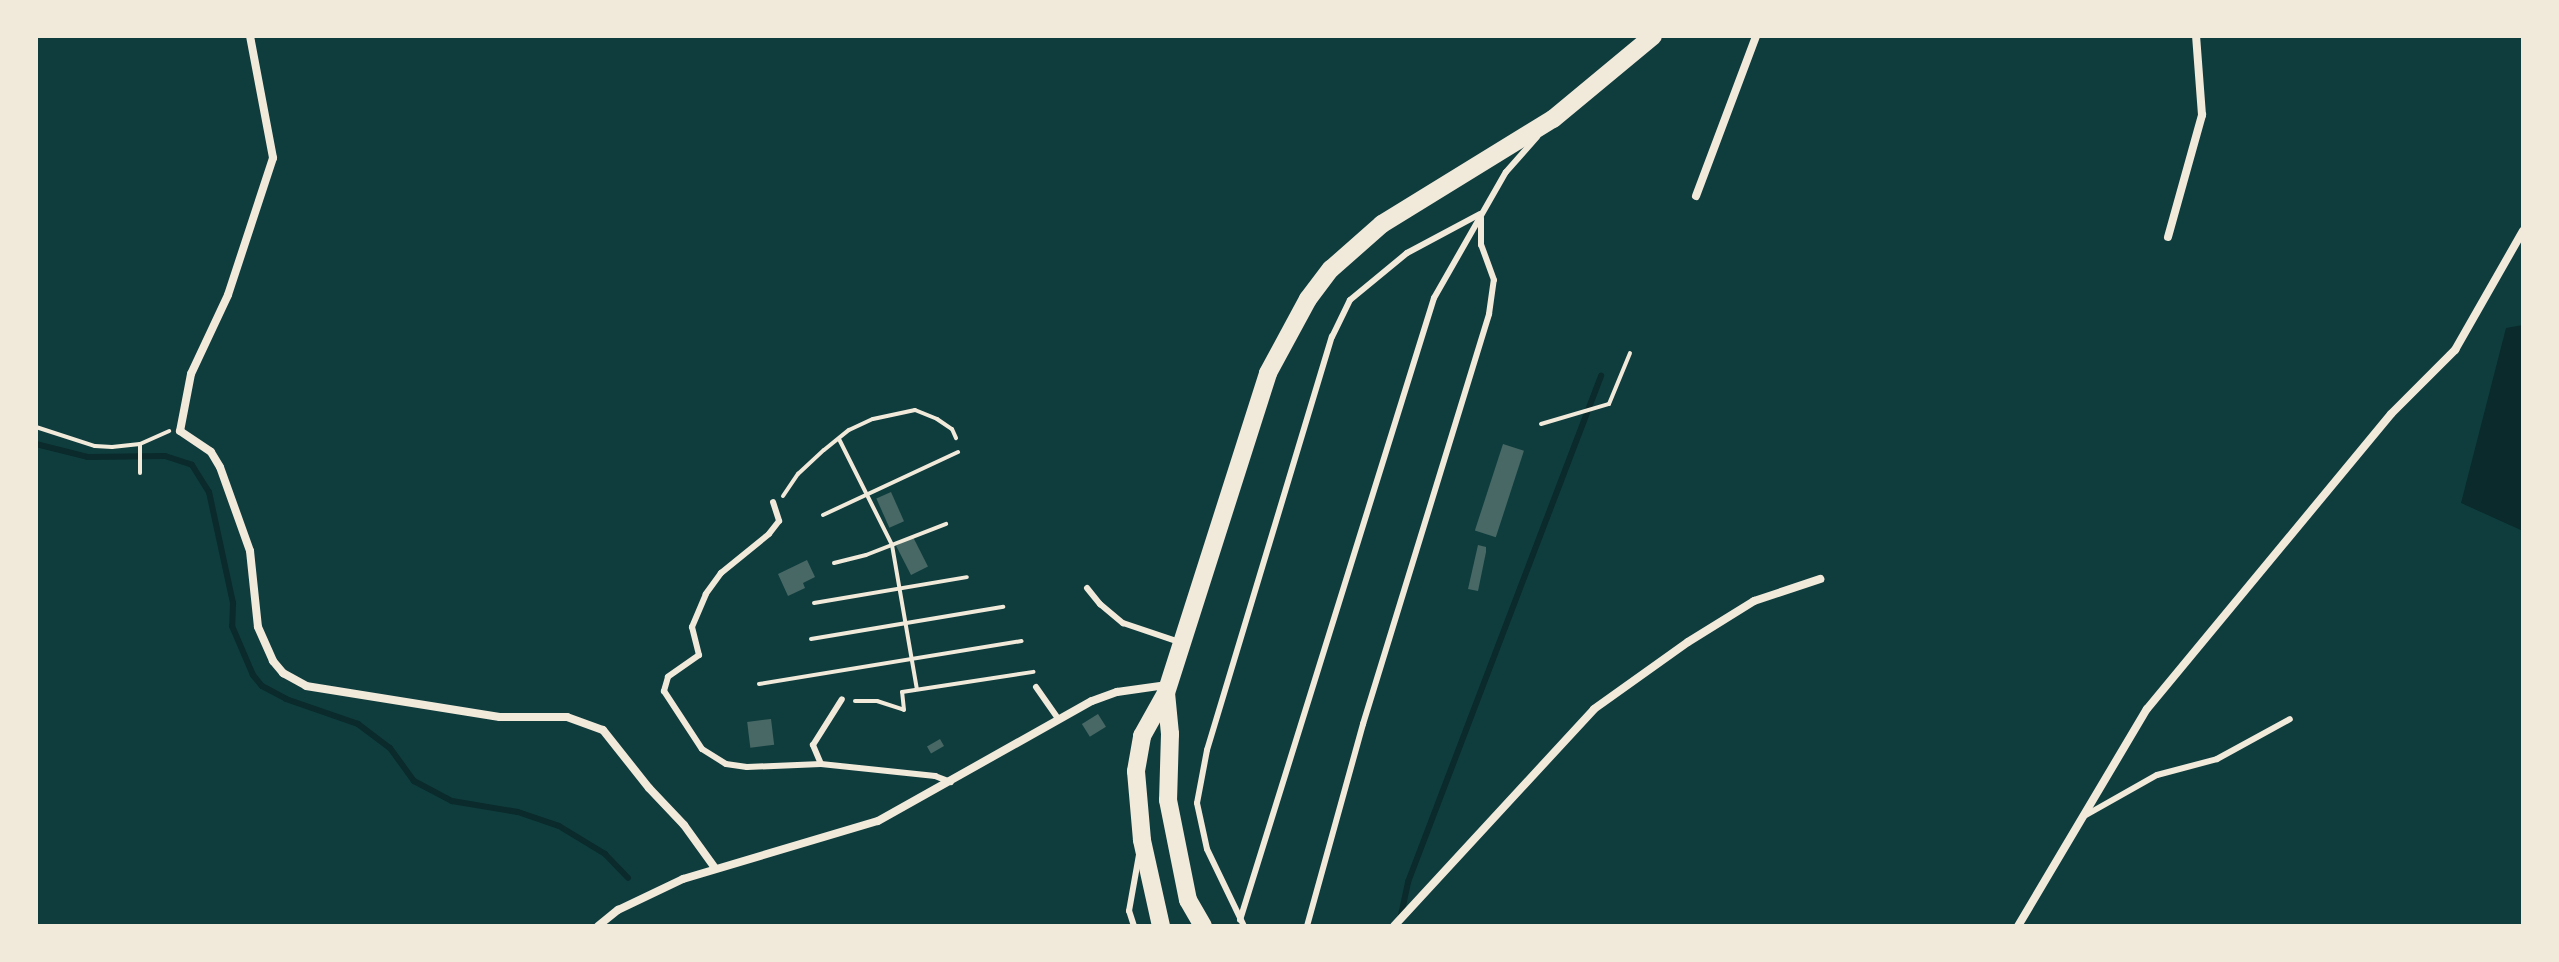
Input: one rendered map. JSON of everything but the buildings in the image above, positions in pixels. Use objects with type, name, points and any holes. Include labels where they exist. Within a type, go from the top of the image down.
[{"type":"main road","points":[[1161,926],[1142,840],[1136,771],[1142,736],[1167,689],[1179,642],[1268,373],[1308,299],[1331,269],[1382,224],[1553,119],[1653,36]]},
{"type":"main road","points":[[1167,689],[1170,734],[1168,800],[1188,900],[1203,926]]},
{"type":"street","points":[[250,36],[273,158],[228,295],[191,374],[180,431],[211,452],[220,467],[250,551],[258,627],[264,645],[283,673],[306,686],[500,717],[567,717],[594,726],[619,745],[715,868]]},
{"type":"street","points":[[1696,196],[1756,36]]},
{"type":"street","points":[[2168,237],[2202,115],[2196,36]]},
{"type":"street","points":[[2018,926],[2147,709],[2391,414],[2455,350],[2523,231]]},
{"type":"street","points":[[1394,926],[1594,709],[1688,642],[1754,601],[1820,579]]},
{"type":"street","points":[[598,926],[657,890],[715,868],[878,821],[1058,719],[1117,692],[1167,689]]},
{"type":"lane","points":[[1242,923],[1434,298],[1506,172],[1553,119]]},
{"type":"lane","points":[[1242,923],[1207,849],[1197,803],[1207,750],[1332,337],[1350,300],[1407,253],[1480,214]]},
{"type":"lane","points":[[1307,926],[1363,724],[1489,314],[1494,280],[1481,245],[1480,214]]},
{"type":"lane","points":[[774,505],[779,521],[769,534],[721,573],[706,594],[692,627],[699,655],[668,677],[664,691],[702,749],[726,764],[747,767],[821,764],[935,776],[951,782]]},
{"type":"lane","points":[[1087,588],[1100,604],[1123,623],[1179,642]]},
{"type":"lane","points":[[1036,687],[1058,719]]},
{"type":"lane","points":[[821,764],[813,745],[842,699]]},
{"type":"lane","points":[[2083,817],[2157,775],[2217,759],[2290,719]]},
{"type":"lane","points":[[1134,926],[1129,911],[1142,840]]},
{"type":"path","points":[[1541,424],[1609,404],[1630,353]]},
{"type":"path","points":[[774,505],[798,474],[839,439],[873,419],[915,410],[952,429],[956,438]]},
{"type":"path","points":[[36,427],[95,446],[140,444],[168,431],[180,431]]},
{"type":"path","points":[[839,439],[892,545],[917,689]]},
{"type":"path","points":[[140,444],[140,473]]},
{"type":"path","points":[[823,515],[958,452]]},
{"type":"path","points":[[834,563],[946,524]]},
{"type":"path","points":[[814,603],[967,577]]},
{"type":"path","points":[[811,639],[1003,607]]},
{"type":"path","points":[[759,684],[1022,641]]},
{"type":"path","points":[[842,699],[877,701],[904,710],[902,692],[1033,672]]},
{"type":"water","points":[[2523,325],[2523,531],[2461,503],[2506,328]]},
{"type":"waterway","points":[[1400,920],[1408,882],[1601,376]]},
{"type":"waterway","points":[[36,444],[88,457],[165,456],[192,465],[209,492],[233,603],[232,626],[253,675],[262,686],[286,699],[358,724],[390,748],[414,781],[452,801],[518,812],[559,826],[605,854],[628,878]]}]
